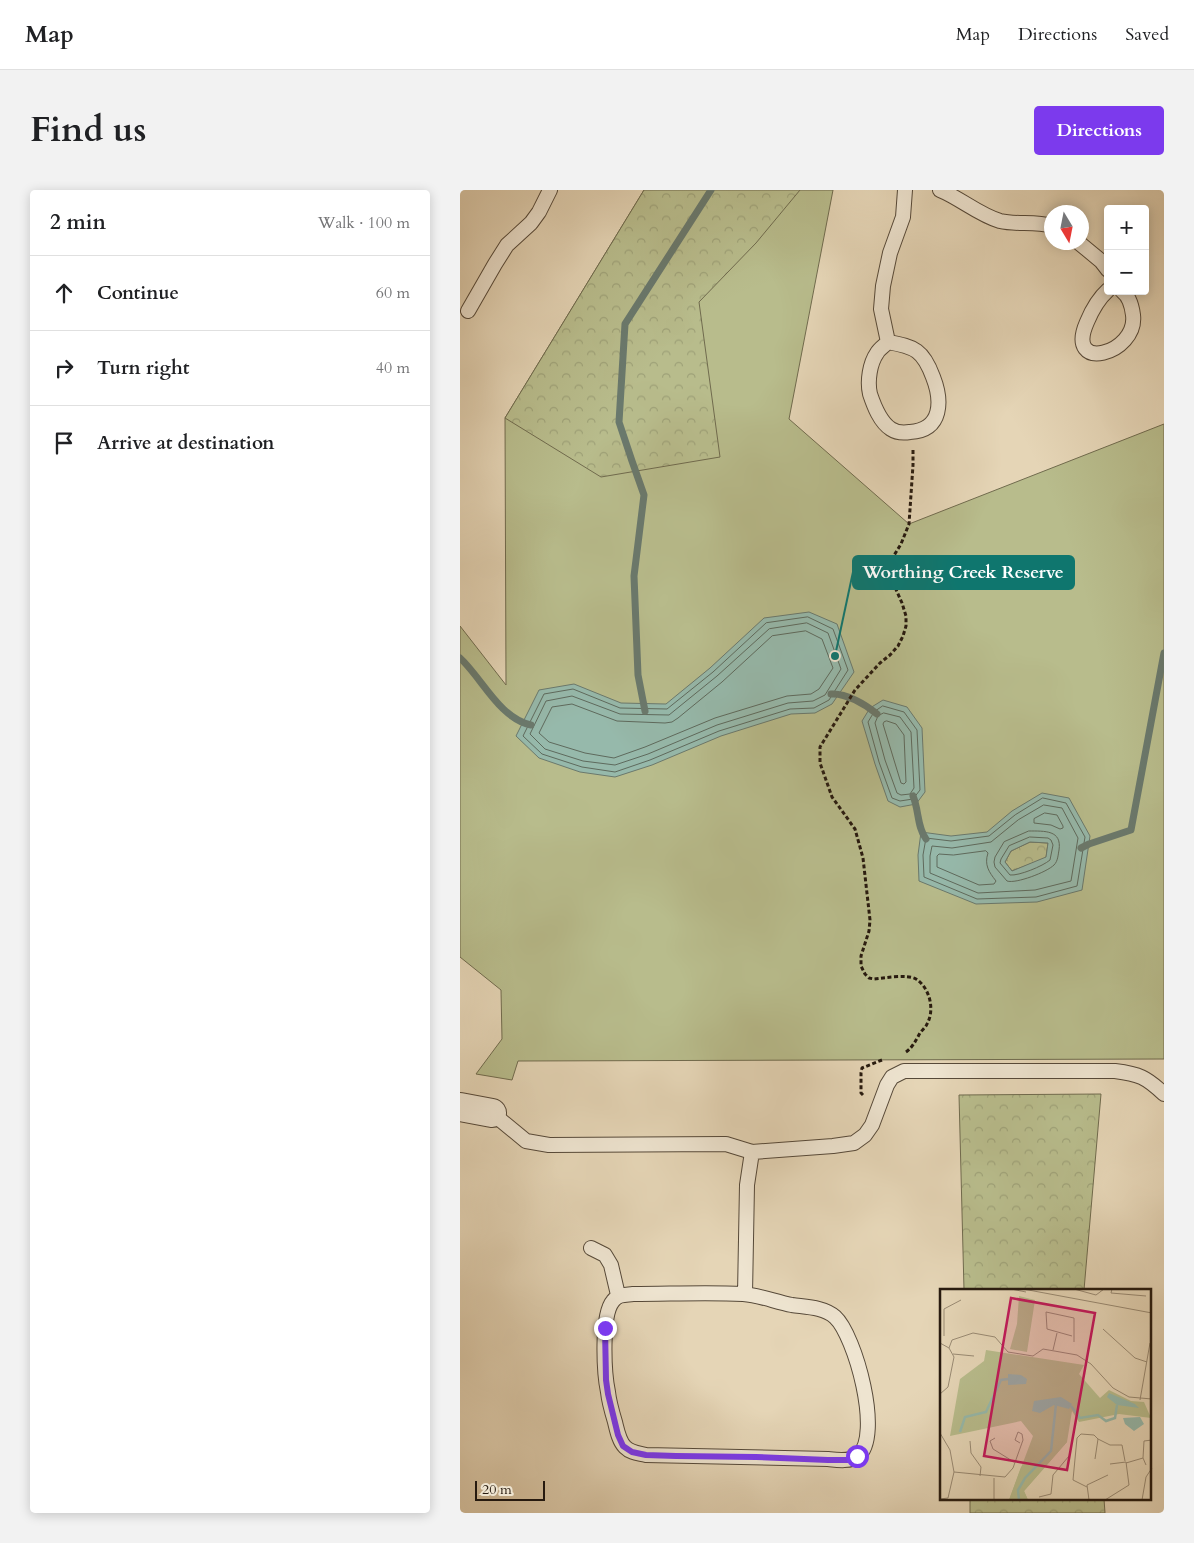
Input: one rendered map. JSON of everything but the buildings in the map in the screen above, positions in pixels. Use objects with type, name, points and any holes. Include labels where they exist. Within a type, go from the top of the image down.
[{"type":"street","points":[[460,1107],[492,1113]]},
{"type":"lane","points":[[468,311],[503,251],[531,223],[550,190]]},
{"type":"lane","points":[[888,342],[881,309],[883,286],[890,253],[902,217],[905,190]]},
{"type":"lane","points":[[940,190],[998,220],[1009,223],[1044,224]]},
{"type":"lane","points":[[1088,250],[1104,264]]},
{"type":"lane","points":[[1104,294],[1091,312],[1083,331],[1082,340],[1084,347],[1095,354],[1105,353],[1122,343],[1130,330],[1133,319],[1132,310],[1126,295]]},
{"type":"lane","points":[[888,342],[907,346],[920,353],[928,363],[937,387],[939,403],[937,414],[930,424],[922,430],[902,433],[892,430],[881,419],[874,407],[869,389],[870,371],[877,353],[888,342]]},
{"type":"lane","points":[[492,1113],[526,1141],[548,1145],[726,1144],[752,1152],[854,1143],[865,1135],[872,1125],[887,1085],[892,1077],[904,1071],[1115,1071],[1136,1074],[1151,1082],[1164,1094]]},
{"type":"lane","points":[[746,1294],[747,1185],[752,1152]]},
{"type":"lane","points":[[591,1248],[605,1255],[611,1265],[618,1295]]},
{"type":"lane","points":[[746,1294],[823,1310],[835,1316],[843,1327],[856,1360],[866,1394],[868,1414],[866,1437],[862,1450],[857,1456],[848,1460],[646,1455],[632,1452],[623,1446],[618,1435],[606,1380],[605,1328],[607,1311],[618,1295],[746,1294]]},
{"type":"path","points":[[898,1054],[906,1052],[911,1048],[927,1024],[931,1006],[929,997],[915,979],[907,976],[869,978],[861,966],[861,956],[870,920],[863,858],[855,829],[832,797],[820,763],[820,747],[855,690],[898,646],[906,626],[906,616],[894,585],[890,565],[909,524],[913,432]]},
{"type":"path","points":[[878,1109],[861,1093],[862,1068],[890,1057]]},
{"type":"green space","points":[[644,190],[833,190],[789,419],[909,524],[1164,424],[1164,1059],[518,1061],[512,1080],[476,1074],[502,1039],[501,990],[460,957],[460,626],[506,685],[505,418]]},
{"type":"green space","points":[[644,190],[800,190],[756,243],[699,302],[720,457],[601,477],[505,418]]},
{"type":"green space","points":[[1030,842],[1048,843],[1046,858],[1012,871],[1005,862],[1011,851]]},
{"type":"green space","points":[[1101,1094],[1084,1289],[964,1289],[959,1095]]},
{"type":"green space","points":[[970,1500],[1104,1500],[1105,1513],[970,1513]]},
{"type":"water","points":[[809,612],[837,624],[854,672],[832,704],[815,713],[791,714],[721,736],[652,765],[615,777],[580,772],[539,758],[516,736],[539,690],[574,684],[621,703],[666,704],[710,668],[764,618]]},
{"type":"water","points":[[883,700],[907,707],[922,728],[925,792],[916,804],[900,807],[888,801],[875,764],[862,721],[870,708]]},
{"type":"water","points":[[1042,793],[1069,798],[1090,836],[1082,890],[1037,902],[976,904],[919,881],[918,855],[921,832],[951,836],[987,832],[1012,811]],"holes":[[[1030,842],[1048,843],[1046,857],[1012,871],[1005,862],[1011,851]]]},
{"type":"waterway","points":[[645,711],[638,675],[634,576],[644,495],[619,422],[625,324],[711,190]]},
{"type":"waterway","points":[[1081,848],[1131,830],[1164,653]]},
{"type":"waterway","points":[[460,658],[500,706],[520,721],[531,725]]},
{"type":"waterway","points":[[831,694],[843,695],[855,700],[877,714]]},
{"type":"waterway","points":[[913,796],[921,829],[926,839]]},
{"type":"place","name":"Worthing Creek Reserve","points":[[835,656]]},
{"type":"route","points":[[605,1328],[608,1394],[618,1435],[623,1446],[632,1452],[646,1455],[828,1460],[848,1460],[857,1456]]}]
